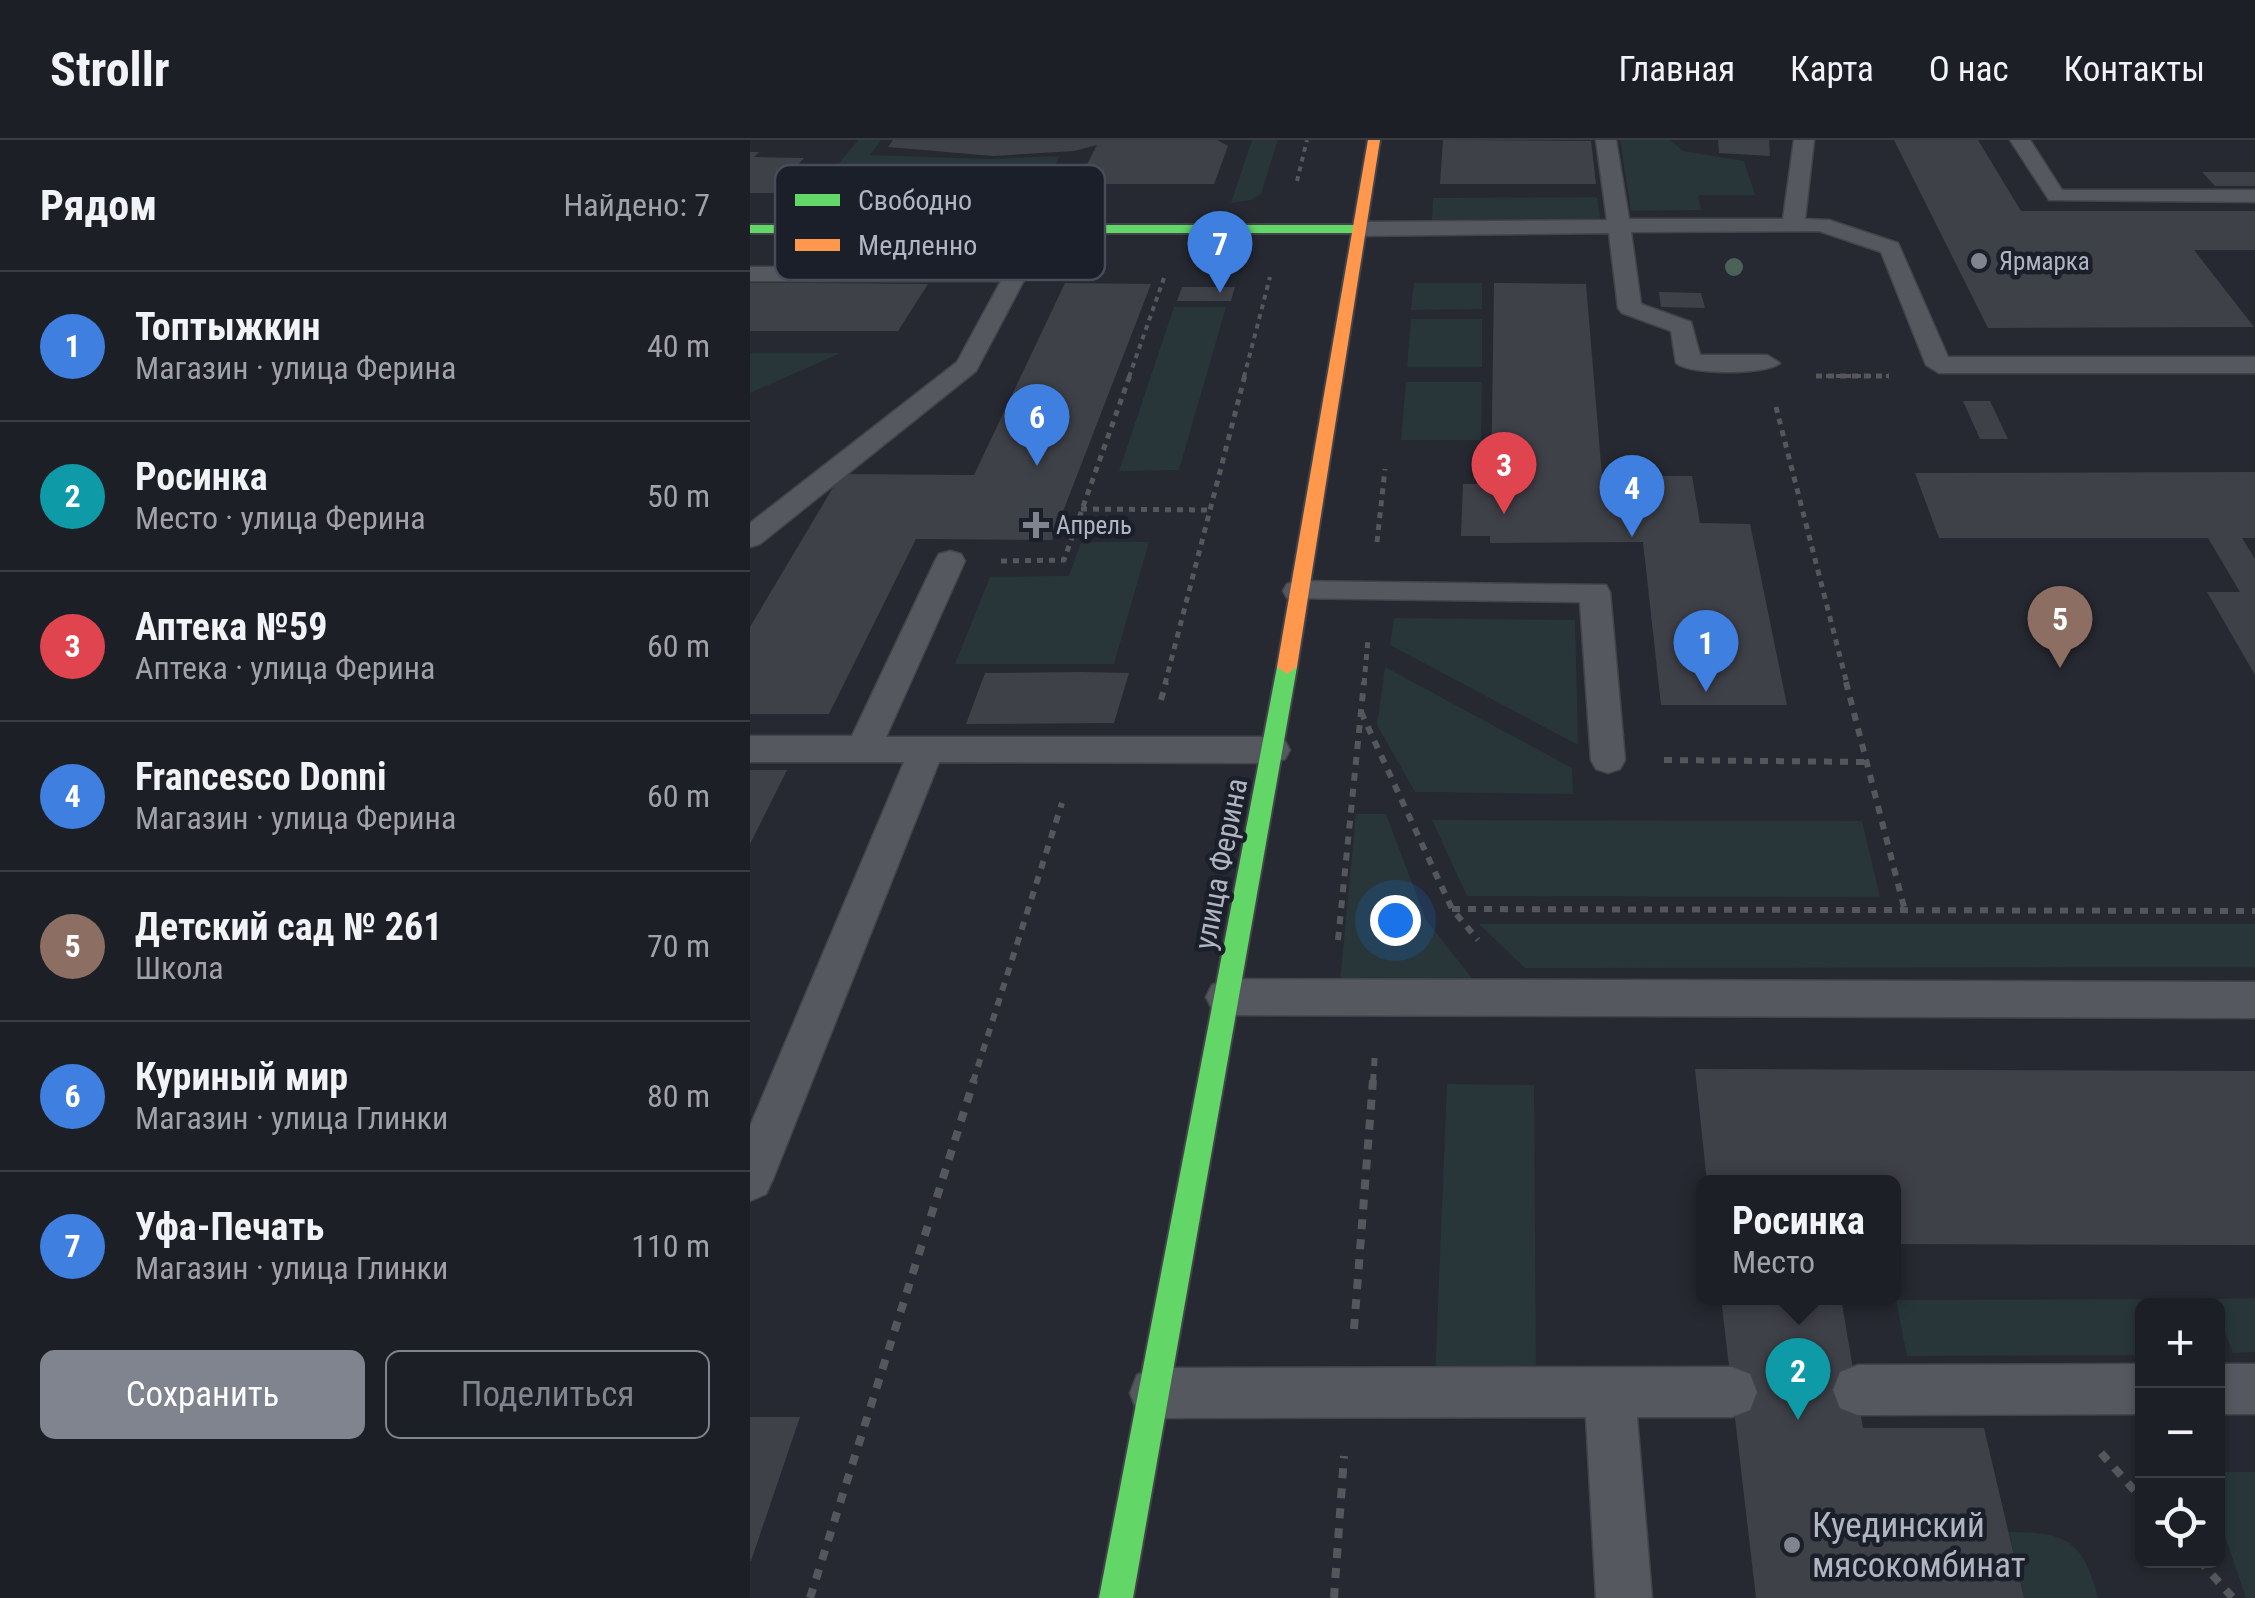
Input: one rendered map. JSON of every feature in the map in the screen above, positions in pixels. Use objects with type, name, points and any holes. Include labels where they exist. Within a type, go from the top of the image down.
[{"type":"main road","name":"улица Ферина","points":[[1116,1598],[1274,750],[1374,140]]},
{"type":"main road","points":[[1105,228],[1358,228]]},
{"type":"lane","points":[[1606,140],[1630,308],[1682,327],[1689,363],[1767,363]]},
{"type":"lane","points":[[1797,225],[1792,215],[1804,140]]},
{"type":"lane","points":[[2020,140],[2056,196],[2255,196]]},
{"type":"lane","points":[[1358,228],[1821,225],[1890,248],[1939,364],[2255,365]]},
{"type":"lane","points":[[750,538],[967,366],[1013,280]]},
{"type":"lane","points":[[863,750],[950,561]]},
{"type":"lane","points":[[1298,591],[1595,592],[1608,760]]},
{"type":"lane","points":[[750,750],[1274,750]]},
{"type":"lane","points":[[750,1179],[926,751]]},
{"type":"lane","points":[[1226,997],[2255,1000]]},
{"type":"lane","points":[[1858,1390],[2135,1389]]},
{"type":"lane","points":[[2225,1389],[2255,1389]]},
{"type":"lane","points":[[1610,1392],[1624,1598]]},
{"type":"lane","points":[[1154,1393],[1732,1392]]},
{"type":"path","points":[[950,561],[1064,560],[1169,262]]},
{"type":"path","points":[[1160,703],[1274,262]]},
{"type":"path","points":[[1773,396],[1905,912]]},
{"type":"path","points":[[1082,509],[1210,510]]},
{"type":"path","points":[[1361,711],[1452,909],[1504,973],[1507,997]]},
{"type":"path","points":[[810,1598],[1079,750]]},
{"type":"path","points":[[1608,760],[1865,762]]},
{"type":"path","points":[[1452,909],[2255,910]]},
{"type":"path","points":[[1332,997],[1377,1017],[1334,1598]]},
{"type":"path","points":[[2206,1568],[2233,1598]]},
{"type":"shaded area","points":[[858,140],[881,140],[870,155],[989,159],[1060,156],[1055,165],[838,165]]},
{"type":"shaded area","points":[[1252,140],[1278,140],[1261,194],[1231,203]]},
{"type":"shaded area","points":[[1620,140],[1670,140],[1683,151],[1744,161],[1755,195],[1698,195],[1701,210],[1631,211]]},
{"type":"shaded area","points":[[1597,197],[1600,219],[1432,220],[1433,198]]},
{"type":"shaded area","points":[[1414,283],[1482,283],[1482,309],[1411,310]]},
{"type":"shaded area","points":[[1174,307],[1226,307],[1179,470],[1119,471]]},
{"type":"shaded area","points":[[1411,319],[1482,319],[1482,367],[1407,367]]},
{"type":"shaded area","points":[[750,353],[841,353],[750,393]]},
{"type":"shaded area","points":[[1406,382],[1482,382],[1481,440],[1401,440]]},
{"type":"shaded area","points":[[1081,542],[1149,542],[1114,664],[955,664],[990,577],[1069,576]]},
{"type":"shaded area","points":[[1394,618],[1575,620],[1578,745],[1390,645]]},
{"type":"shaded area","points":[[1385,667],[1572,768],[1573,794],[1415,792],[1377,725]]},
{"type":"shaded area","points":[[1356,814],[1386,814],[1426,920],[1475,982],[1340,982]]},
{"type":"shaded area","points":[[1432,820],[1862,821],[1880,897],[1467,896]]},
{"type":"shaded area","points":[[1479,924],[2255,924],[2255,967],[1525,968]]},
{"type":"shaded area","points":[[1447,1084],[1534,1085],[1536,1381],[1435,1379]]},
{"type":"shaded area","points":[[2255,1298],[2255,1352],[2233,1353],[2225,1331],[2225,1299]]},
{"type":"shaded area","points":[[2135,1299],[2135,1355],[1907,1356],[1897,1305],[1901,1305],[1901,1300]]},
{"type":"shaded area","points":[[2225,1472],[2255,1472],[2255,1598],[2246,1598],[2225,1536]]},
{"type":"shaded area","points":[[2009,1532],[2045,1534],[2070,1543],[2086,1563],[2098,1598],[2024,1598]]},
{"type":"building","points":[[893,140],[1217,140],[1228,146],[1214,184],[1105,184],[1105,165],[1087,165],[1097,145],[1074,151],[993,156],[888,147]]},
{"type":"building","points":[[1443,140],[1591,141],[1596,184],[1440,184]]},
{"type":"building","points":[[1718,140],[1769,140],[1770,156],[1719,153]]},
{"type":"building","points":[[1894,140],[1978,140],[2021,211],[2255,211],[2255,250],[2194,250],[2254,327],[1988,328]]},
{"type":"building","points":[[750,152],[759,152],[754,157],[804,158],[798,165],[775,165],[773,193],[750,193]]},
{"type":"building","points":[[2202,172],[2255,172],[2255,186],[2215,186]]},
{"type":"building","points":[[750,283],[928,284],[898,331],[750,331]]},
{"type":"building","points":[[1065,283],[1151,284],[1052,540],[916,539],[829,714],[750,714],[750,627],[841,474],[974,475]]},
{"type":"building","points":[[1494,283],[1586,284],[1602,476],[1692,476],[1700,523],[1750,524],[1787,705],[1661,705],[1643,542],[1490,543],[1490,536],[1461,536],[1463,484],[1491,484]]},
{"type":"building","points":[[1182,287],[1235,287],[1231,301],[1177,301]]},
{"type":"building","points":[[1659,292],[1701,293],[1705,308],[1661,307]]},
{"type":"building","points":[[1963,401],[1990,401],[2008,439],[1980,439]]},
{"type":"building","points":[[2255,472],[2255,538],[2242,538],[2255,559],[2255,675],[2207,592],[2240,592],[2208,538],[1939,538],[1915,473]]},
{"type":"building","points":[[985,673],[1129,673],[1114,723],[966,724]]},
{"type":"building","points":[[750,770],[787,770],[750,844]]},
{"type":"building","points":[[1695,1069],[2255,1071],[2255,1245],[1901,1244],[1901,1175],[1706,1175]]},
{"type":"building","points":[[1722,1305],[1842,1305],[1863,1428],[1984,1428],[2024,1598],[1756,1598]]},
{"type":"building","points":[[750,1417],[800,1417],[751,1561],[750,1561]]},
{"type":"traffic: fast","points":[[750,229],[775,229]]},
{"type":"traffic: fast","points":[[1105,229],[1358,229]]},
{"type":"traffic: fast","points":[[1116,1598],[1287,667]]},
{"type":"traffic: slow","points":[[1287,667],[1374,140]]},
{"type":"place","name":"Ярмарка","points":[[1979,261]]},
{"type":"place","name":"Уфа-Печать","points":[[1220,293]]},
{"type":"place","name":"Куриный мир","points":[[1037,466]]},
{"type":"place","name":"Аптека №59","points":[[1504,514]]},
{"type":"place","name":"Апрель","points":[[1036,525]]},
{"type":"place","name":"Francesco Donni","points":[[1632,537]]},
{"type":"place","name":"Детский сад № 261","points":[[2060,668]]},
{"type":"place","name":"Топтыжкин","points":[[1706,692]]},
{"type":"place","name":"Росинка","points":[[1798,1420]]},
{"type":"place","name":"Куединский мясокомбинат","points":[[1792,1545]]}]
